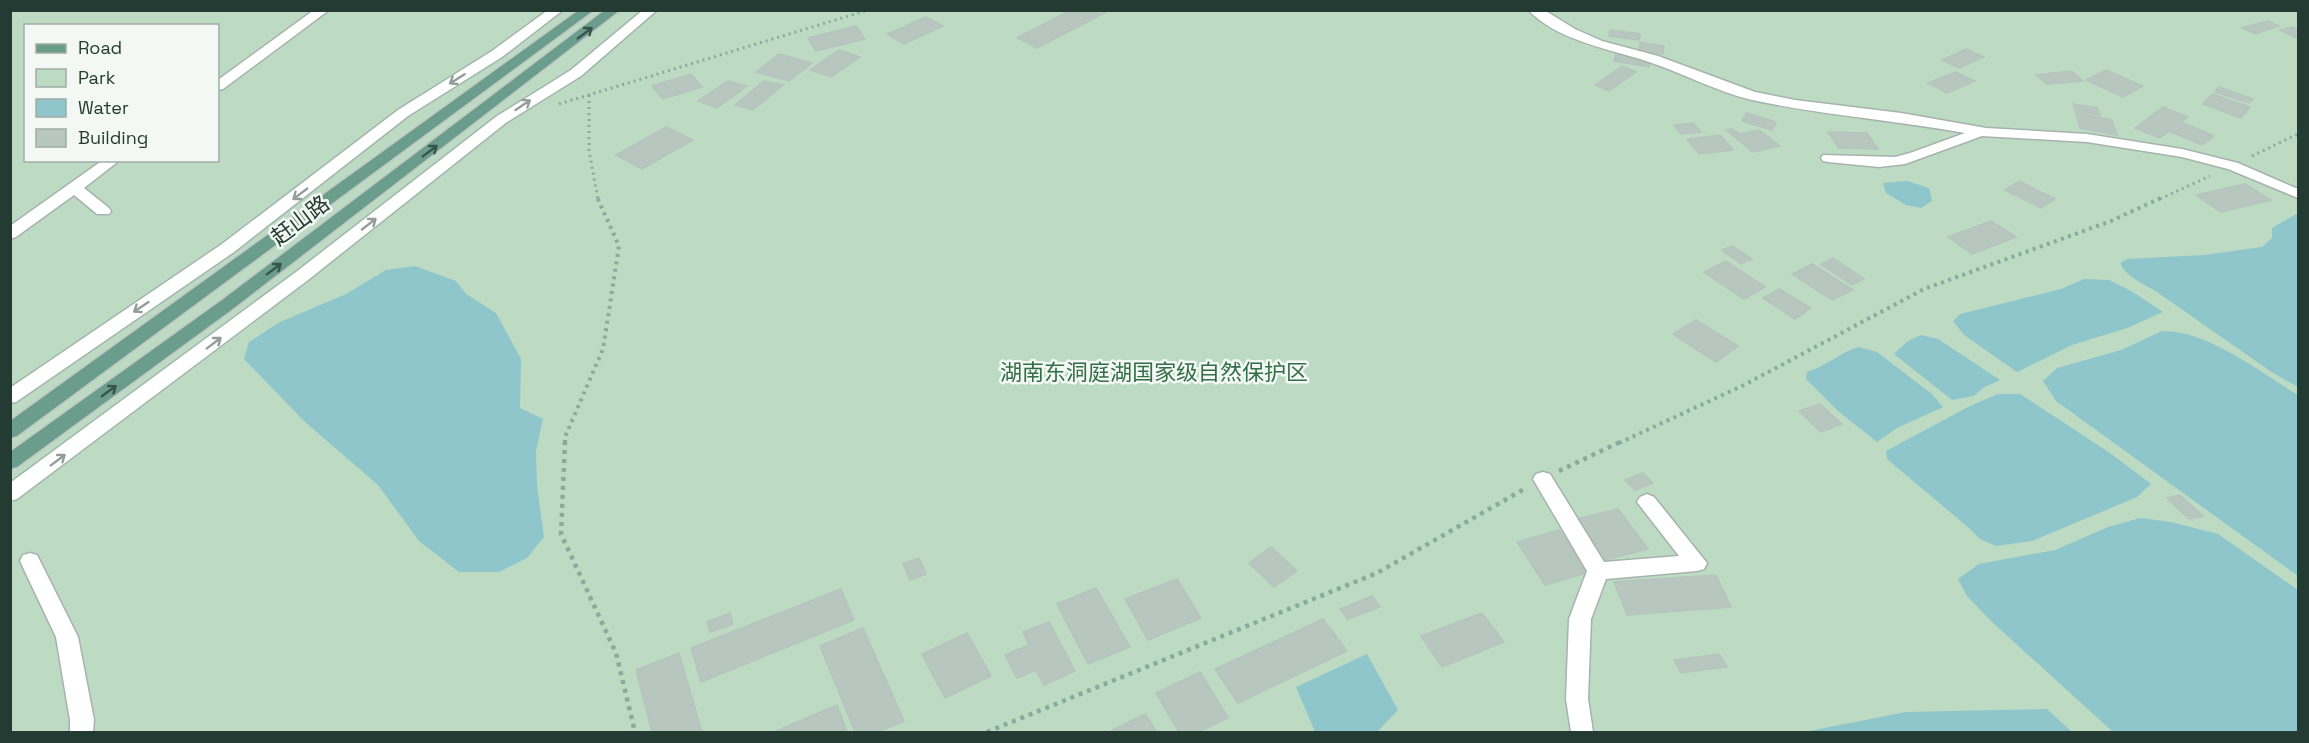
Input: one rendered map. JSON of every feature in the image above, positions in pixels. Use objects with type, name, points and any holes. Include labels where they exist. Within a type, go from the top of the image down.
[{"type":"main road","name":"赶山路","points":[[10,430],[588,10]]},
{"type":"main road","name":"赶山路","points":[[10,462],[228,304],[614,10]]},
{"type":"street","points":[[219,85],[323,10]]},
{"type":"street","points":[[10,397],[228,248],[404,113],[497,54],[557,10]]},
{"type":"street","points":[[10,494],[302,276],[502,119],[576,73],[651,10]]},
{"type":"street","points":[[1534,10],[1570,32],[1596,44],[1653,59],[1752,96],[1795,104],[1901,117],[1986,132],[2087,138],[2182,153],[2233,165],[2298,194]]},
{"type":"street","points":[[1828,158],[1896,161],[1941,146],[1956,138],[1986,132]]},
{"type":"street","points":[[10,234],[110,162]]},
{"type":"street","points":[[75,188],[103,211]]},
{"type":"street","points":[[1543,479],[1598,571]]},
{"type":"street","points":[[1598,571],[1697,563],[1647,502]]},
{"type":"street","points":[[30,561],[67,637],[82,720],[82,732]]},
{"type":"street","points":[[1582,732],[1576,699],[1580,619],[1598,571]]},
{"type":"path","points":[[559,104],[868,10]]},
{"type":"path","points":[[589,95],[589,152],[596,194],[619,246],[603,349],[565,437],[561,534],[616,653],[635,732]]},
{"type":"path","points":[[987,732],[1377,573],[1543,479],[1744,386],[1924,289],[2111,221],[2298,134]]},
{"type":"green space","name":"湖南东洞庭湖国家级自然保护区","points":[[10,11],[2298,11],[2298,732],[11,732]]},
{"type":"water","points":[[1907,181],[1929,188],[1932,201],[1921,208],[1906,205],[1886,193],[1883,183]]},
{"type":"water","points":[[2298,213],[2298,387],[2273,373],[2135,279],[2120,263],[2127,259],[2204,255],[2262,247],[2272,238],[2272,228]]},
{"type":"water","points":[[415,266],[456,281],[466,294],[496,313],[521,359],[520,408],[543,419],[536,451],[537,486],[544,537],[527,558],[499,572],[459,572],[419,541],[378,485],[305,422],[244,359],[249,342],[280,322],[346,294],[386,270]]},
{"type":"water","points":[[2084,279],[2109,280],[2133,292],[2163,312],[2127,328],[2072,345],[2017,372],[1964,335],[1953,321],[1960,314],[2061,289]]},
{"type":"water","points":[[2162,331],[2197,337],[2215,345],[2298,395],[2298,576],[2056,401],[2043,381],[2057,368],[2121,350]]},
{"type":"water","points":[[1921,335],[1938,339],[2000,380],[1983,388],[1974,396],[1952,400],[1894,354],[1908,341]]},
{"type":"water","points":[[1858,347],[1877,352],[1932,394],[1943,407],[1897,428],[1877,442],[1838,411],[1806,379],[1807,372]]},
{"type":"water","points":[[1998,394],[2020,394],[2110,453],[2151,484],[2137,497],[2032,541],[1996,546],[1980,539],[1887,459],[1886,451],[1970,406]]},
{"type":"water","points":[[2140,518],[2171,522],[2218,534],[2298,590],[2298,732],[2113,732],[1992,622],[1967,596],[1958,579],[1979,564],[2055,550],[2108,527]]},
{"type":"water","points":[[1367,654],[1398,710],[1377,732],[1315,732],[1296,687]]},
{"type":"water","points":[[2047,709],[2072,732],[1804,732],[1906,712]]},
{"type":"building","points":[[1071,10],[1110,10],[1037,48],[1017,38]]},
{"type":"building","points":[[926,17],[943,26],[904,44],[887,34]]},
{"type":"building","points":[[2267,21],[2279,26],[2255,34],[2242,28]]},
{"type":"building","points":[[856,26],[865,39],[816,51],[808,38]]},
{"type":"building","points":[[2292,27],[2298,29],[2298,39],[2280,30]]},
{"type":"building","points":[[1610,30],[1640,34],[1639,40],[1609,36]]},
{"type":"building","points":[[1640,42],[1664,46],[1663,54],[1639,51]]},
{"type":"building","points":[[1966,49],[1984,57],[1959,68],[1942,60]]},
{"type":"building","points":[[839,50],[860,57],[831,77],[810,70]]},
{"type":"building","points":[[779,54],[812,63],[789,81],[756,72]]},
{"type":"building","points":[[1616,54],[1650,60],[1649,67],[1614,61]]},
{"type":"building","points":[[1622,66],[1636,72],[1609,91],[1595,85]]},
{"type":"building","points":[[2106,70],[2143,86],[2123,97],[2086,80]]},
{"type":"building","points":[[2071,71],[2083,81],[2047,84],[2036,75]]},
{"type":"building","points":[[1955,72],[1975,81],[1947,93],[1928,83]]},
{"type":"building","points":[[691,74],[702,87],[663,99],[652,86]]},
{"type":"building","points":[[728,81],[747,86],[717,108],[698,101]]},
{"type":"building","points":[[764,81],[783,85],[753,110],[735,105]]},
{"type":"building","points":[[2219,87],[2253,99],[2249,103],[2215,92]]},
{"type":"building","points":[[2212,94],[2250,107],[2241,118],[2203,104]]},
{"type":"building","points":[[2073,104],[2097,108],[2100,115],[2075,111]]},
{"type":"building","points":[[2163,107],[2188,117],[2181,122],[2214,136],[2202,145],[2169,131],[2160,138],[2135,128]]},
{"type":"building","points":[[1746,113],[1776,122],[1772,130],[1742,121]]},
{"type":"building","points":[[2076,113],[2112,120],[2117,135],[2080,128]]},
{"type":"building","points":[[1693,123],[1701,132],[1681,134],[1674,125]]},
{"type":"building","points":[[666,127],[693,140],[642,169],[616,155]]},
{"type":"building","points":[[1732,129],[1740,134],[1759,130],[1780,146],[1753,152],[1726,130]]},
{"type":"building","points":[[1828,132],[1867,133],[1878,149],[1839,148]]},
{"type":"building","points":[[1720,135],[1733,150],[1699,154],[1687,139]]},
{"type":"building","points":[[2019,181],[2055,199],[2041,208],[2005,190]]},
{"type":"building","points":[[2245,184],[2271,200],[2221,212],[2196,195]]},
{"type":"building","points":[[1991,221],[2016,237],[1972,254],[1948,237]]},
{"type":"building","points":[[1732,246],[1752,259],[1741,264],[1722,250]]},
{"type":"building","points":[[1833,258],[1864,279],[1852,285],[1821,264]]},
{"type":"building","points":[[1726,261],[1765,287],[1744,299],[1704,272]]},
{"type":"building","points":[[1812,264],[1853,290],[1832,300],[1792,274]]},
{"type":"building","points":[[1779,289],[1811,308],[1795,319],[1763,298]]},
{"type":"building","points":[[1696,320],[1738,346],[1716,362],[1673,334]]},
{"type":"building","points":[[1820,404],[1842,424],[1821,432],[1799,411]]},
{"type":"building","points":[[1643,473],[1653,483],[1635,490],[1625,480]]},
{"type":"building","points":[[2180,495],[2203,516],[2189,519],[2167,498]]},
{"type":"building","points":[[1618,509],[1648,549],[1605,560],[1577,519]]},
{"type":"building","points":[[1559,530],[1589,572],[1545,585],[1517,542]]},
{"type":"building","points":[[1271,547],[1297,571],[1274,587],[1249,563]]},
{"type":"building","points":[[919,558],[926,574],[910,580],[903,564]]},
{"type":"building","points":[[1716,575],[1731,607],[1627,615],[1614,582]]},
{"type":"building","points":[[1177,579],[1201,618],[1148,640],[1125,599]]},
{"type":"building","points":[[1096,588],[1130,647],[1088,664],[1057,604]]},
{"type":"building","points":[[841,589],[854,620],[701,682],[691,648]]},
{"type":"building","points":[[1372,596],[1380,607],[1348,619],[1340,609]]},
{"type":"building","points":[[730,613],[733,624],[710,632],[707,622]]},
{"type":"building","points":[[1482,613],[1504,642],[1442,667],[1421,636]]},
{"type":"building","points":[[1323,619],[1347,651],[1238,703],[1215,669]]},
{"type":"building","points":[[1049,622],[1075,671],[1044,685],[1036,670],[1017,678],[1005,655],[1029,645],[1023,632]]},
{"type":"building","points":[[863,628],[904,721],[878,732],[855,732],[820,646]]},
{"type":"building","points":[[967,633],[991,676],[945,698],[922,654]]},
{"type":"building","points":[[679,653],[702,732],[652,732],[636,670]]},
{"type":"building","points":[[1719,654],[1727,667],[1681,673],[1674,660]]},
{"type":"building","points":[[1200,672],[1228,718],[1198,732],[1179,732],[1156,693]]},
{"type":"building","points":[[837,705],[847,732],[774,732]]},
{"type":"building","points":[[1145,714],[1157,732],[1109,732]]}]
